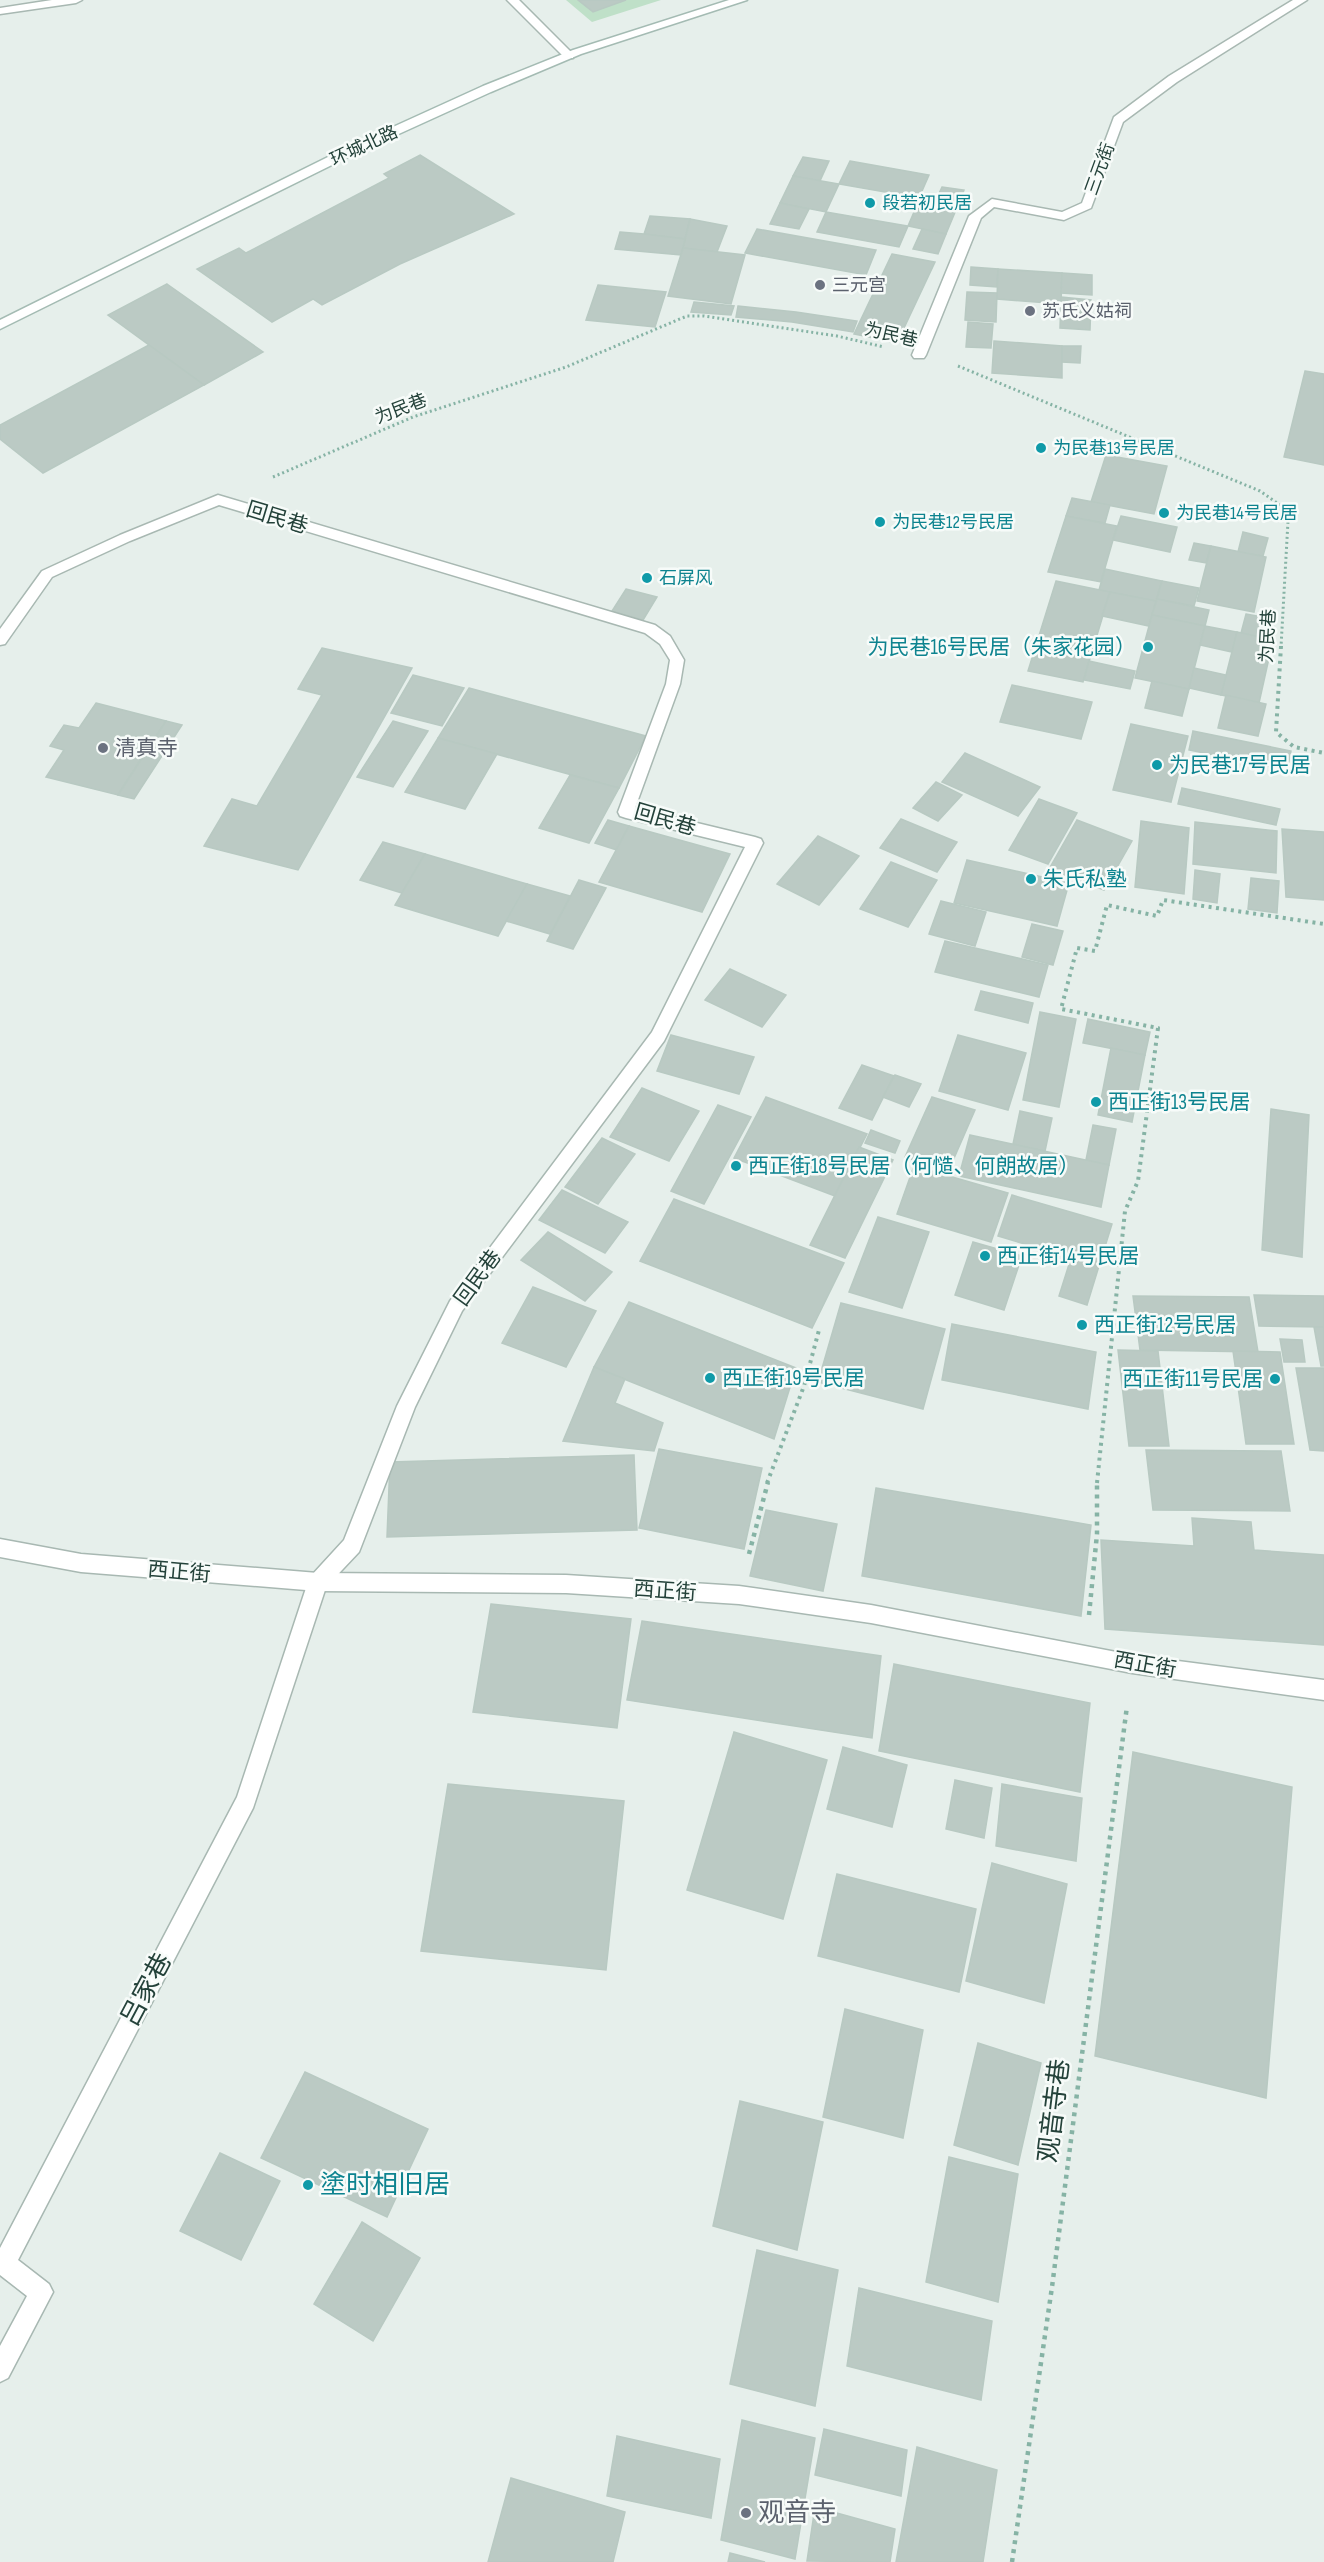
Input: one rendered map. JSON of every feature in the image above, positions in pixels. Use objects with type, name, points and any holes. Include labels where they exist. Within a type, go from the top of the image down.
[{"type":"street","points":[[0,12],[76,0]]},
{"type":"street","points":[[513,0],[569,56]]},
{"type":"street","name":"环城北路","points":[[0,325],[342,155],[487,89],[569,56],[741,0]]},
{"type":"street","name":"三元街","points":[[919,355],[975,216],[992,203],[1064,216],[1087,205],[1118,120],[1173,79],[1301,0]]},
{"type":"street","name":"回民巷","points":[[0,640],[47,574],[125,538],[218,501],[650,629],[665,640],[677,660],[673,684],[626,812],[754,843],[658,1036],[456,1306],[406,1406],[352,1546],[318,1582]]},
{"type":"street","name":"西正街","points":[[0,1548],[81,1563],[318,1582],[566,1584],[739,1595],[871,1614],[1132,1664],[1324,1690]]},
{"type":"street","name":"吕家巷","points":[[0,2370],[40,2292],[4,2264],[246,1801],[318,1582]]},
{"type":"path","name":"为民巷","points":[[218,501],[413,417],[566,367],[687,316],[704,316],[837,336],[951,363],[1260,491],[1280,505],[1288,521],[1276,732],[1294,747],[1324,753]]},
{"type":"path","points":[[1085,1654],[1097,1534],[1097,1484],[1125,1211],[1138,1181],[1158,1028],[1060,1009],[1077,948],[1095,951],[1107,905],[1157,916],[1163,900],[1324,924]]},
{"type":"path","points":[[739,1595],[766,1487],[804,1386],[819,1330]]},
{"type":"path","name":"观音寺巷","points":[[1012,2562],[1052,2287],[1132,1664]]},
{"type":"green space","points":[[566,0],[661,0],[592,22]]},
{"type":"building","points":[[578,0],[626,0],[593,12]]},
{"type":"building","points":[[420,155],[514,214],[400,264],[322,305],[313,299],[272,322],[197,269],[239,248],[246,253],[389,178],[384,174]]},
{"type":"building","points":[[803,157],[829,161],[820,181],[793,176]]},
{"type":"building","points":[[850,161],[929,175],[919,198],[839,184]]},
{"type":"building","points":[[793,176],[839,184],[826,212],[780,203]]},
{"type":"building","points":[[942,187],[964,190],[958,205],[936,200]]},
{"type":"building","points":[[920,198],[958,205],[946,234],[908,226]]},
{"type":"building","points":[[780,203],[809,209],[799,229],[770,224]]},
{"type":"building","points":[[826,212],[908,226],[899,247],[817,232]]},
{"type":"building","points":[[650,216],[690,219],[685,239],[644,234]]},
{"type":"building","points":[[690,219],[727,226],[717,252],[683,248]]},
{"type":"building","points":[[757,229],[876,250],[866,275],[745,253]]},
{"type":"building","points":[[922,229],[946,234],[938,254],[913,249]]},
{"type":"building","points":[[620,232],[685,239],[681,255],[615,249]]},
{"type":"building","points":[[683,248],[745,255],[731,304],[668,296]]},
{"type":"building","points":[[892,254],[935,262],[897,343],[854,334]]},
{"type":"building","points":[[971,267],[998,269],[997,287],[970,285]]},
{"type":"building","points":[[998,269],[1062,273],[1061,304],[997,299]]},
{"type":"building","points":[[1062,273],[1092,275],[1092,295],[1061,293]]},
{"type":"building","points":[[167,284],[263,352],[204,385],[108,315]]},
{"type":"building","points":[[598,285],[666,292],[655,327],[586,320]]},
{"type":"building","points":[[967,292],[997,293],[996,322],[965,320]]},
{"type":"building","points":[[1061,297],[1091,300],[1090,330],[1060,328]]},
{"type":"building","points":[[694,302],[734,306],[731,315],[691,312]]},
{"type":"building","points":[[738,306],[857,321],[853,332],[792,322],[736,317]]},
{"type":"building","points":[[968,322],[993,324],[991,348],[966,347]]},
{"type":"building","points":[[994,341],[1062,346],[1062,378],[992,373]]},
{"type":"building","points":[[149,345],[204,385],[43,473],[0,439],[0,425]]},
{"type":"building","points":[[1062,346],[1081,346],[1080,363],[1062,362]]},
{"type":"building","points":[[1305,371],[1324,374],[1324,465],[1284,457]]},
{"type":"building","points":[[1106,455],[1167,466],[1154,514],[1091,502]]},
{"type":"building","points":[[1072,498],[1110,505],[1105,523],[1066,516]]},
{"type":"building","points":[[1066,516],[1117,526],[1101,582],[1048,572]]},
{"type":"building","points":[[1121,516],[1177,527],[1170,552],[1113,540]]},
{"type":"building","points":[[1243,532],[1268,538],[1263,556],[1238,552]]},
{"type":"building","points":[[1194,543],[1211,546],[1206,563],[1189,560]]},
{"type":"building","points":[[1211,546],[1266,557],[1254,612],[1197,601]]},
{"type":"building","points":[[1105,569],[1162,581],[1156,601],[1099,590]]},
{"type":"building","points":[[1056,581],[1110,592],[1083,682],[1028,671]]},
{"type":"building","points":[[1162,581],[1199,588],[1194,606],[1157,599]]},
{"type":"building","points":[[626,589],[657,597],[643,620],[612,611]]},
{"type":"building","points":[[1110,592],[1156,601],[1149,626],[1102,616]]},
{"type":"building","points":[[1157,599],[1209,610],[1205,626],[1152,615]]},
{"type":"building","points":[[1246,614],[1273,619],[1269,639],[1241,633]]},
{"type":"building","points":[[1152,615],[1205,626],[1189,689],[1135,678]]},
{"type":"building","points":[[1205,626],[1237,632],[1232,652],[1200,645]]},
{"type":"building","points":[[1237,632],[1273,640],[1259,703],[1221,695]]},
{"type":"building","points":[[322,648],[412,668],[298,870],[204,846],[232,799],[257,806],[322,695],[298,689]]},
{"type":"building","points":[[1089,661],[1135,671],[1130,689],[1084,680]]},
{"type":"building","points":[[1194,668],[1226,675],[1221,695],[1189,688]]},
{"type":"building","points":[[413,675],[464,688],[442,726],[391,713]]},
{"type":"building","points":[[1152,681],[1189,689],[1182,716],[1145,708]]},
{"type":"building","points":[[1012,685],[1092,702],[1081,739],[1000,722]]},
{"type":"building","points":[[469,688],[646,736],[619,788],[438,738]]},
{"type":"building","points":[[1226,695],[1266,704],[1258,736],[1218,728]]},
{"type":"building","name":"清真寺","points":[[96,703],[166,721],[118,795],[46,777],[64,750],[50,746],[64,725],[79,728]]},
{"type":"building","points":[[166,721],[182,725],[134,799],[118,795]]},
{"type":"building","points":[[393,721],[428,731],[393,787],[357,777]]},
{"type":"building","points":[[1131,724],[1188,736],[1171,802],[1113,790]]},
{"type":"building","points":[[1193,731],[1291,751],[1287,770],[1189,750]]},
{"type":"building","points":[[438,738],[497,754],[465,809],[405,792]]},
{"type":"building","points":[[965,753],[1040,787],[1018,816],[942,782]]},
{"type":"building","points":[[570,775],[619,788],[589,843],[539,828]]},
{"type":"building","points":[[936,782],[962,795],[938,821],[913,808]]},
{"type":"building","points":[[1182,788],[1280,809],[1276,825],[1178,804]]},
{"type":"building","points":[[1039,799],[1077,813],[1048,864],[1009,850]]},
{"type":"building","points":[[901,819],[957,842],[937,872],[880,848]]},
{"type":"building","points":[[608,820],[629,826],[617,850],[595,843]]},
{"type":"building","points":[[1077,820],[1132,841],[1104,890],[1049,869]]},
{"type":"building","points":[[1141,821],[1189,828],[1184,894],[1135,887]]},
{"type":"building","points":[[1195,822],[1277,831],[1276,873],[1193,864]]},
{"type":"building","points":[[629,826],[730,854],[702,912],[599,882]]},
{"type":"building","points":[[1282,829],[1324,832],[1324,900],[1286,897]]},
{"type":"building","points":[[818,836],[859,856],[819,905],[777,884]]},
{"type":"building","points":[[383,842],[425,854],[402,893],[360,880]]},
{"type":"building","points":[[425,854],[527,884],[498,936],[395,905]]},
{"type":"building","points":[[967,860],[1069,883],[1057,926],[954,903]]},
{"type":"building","points":[[891,862],[937,880],[908,927],[860,909]]},
{"type":"building","points":[[1195,870],[1220,874],[1217,903],[1193,899]]},
{"type":"building","points":[[1251,878],[1279,881],[1277,913],[1248,909]]},
{"type":"building","points":[[579,880],[606,888],[573,949],[547,941]]},
{"type":"building","points":[[527,884],[570,896],[550,934],[506,921]]},
{"type":"building","points":[[941,901],[986,912],[975,946],[929,934]]},
{"type":"building","points":[[1032,924],[1063,931],[1053,965],[1022,957]]},
{"type":"building","points":[[945,941],[1048,965],[1039,997],[935,972]]},
{"type":"building","points":[[730,969],[786,995],[762,1027],[705,1000]]},
{"type":"building","points":[[981,991],[1033,1003],[1028,1023],[975,1010]]},
{"type":"building","points":[[1040,1012],[1076,1019],[1059,1107],[1023,1100]]},
{"type":"building","points":[[1088,1019],[1150,1032],[1145,1055],[1083,1043]]},
{"type":"building","points":[[671,1035],[754,1057],[739,1094],[657,1071]]},
{"type":"building","points":[[958,1035],[1026,1053],[1008,1110],[939,1091]]},
{"type":"building","points":[[1111,1048],[1145,1055],[1132,1122],[1098,1115]]},
{"type":"building","points":[[862,1065],[894,1076],[872,1120],[839,1108]]},
{"type":"building","points":[[895,1075],[921,1084],[909,1107],[883,1097]]},
{"type":"building","points":[[642,1088],[699,1111],[669,1161],[610,1137]]},
{"type":"building","points":[[766,1097],[867,1134],[835,1196],[734,1158]]},
{"type":"building","points":[[932,1097],[975,1110],[948,1172],[905,1157]]},
{"type":"building","points":[[718,1105],[751,1117],[704,1204],[671,1191]]},
{"type":"building","points":[[1271,1109],[1309,1115],[1302,1257],[1262,1250]]},
{"type":"building","points":[[1020,1111],[1052,1118],[1045,1151],[1013,1144]]},
{"type":"building","points":[[1093,1125],[1116,1129],[1109,1165],[1086,1160]]},
{"type":"building","points":[[871,1130],[900,1141],[895,1153],[865,1143]]},
{"type":"building","points":[[970,1135],[1109,1165],[1101,1207],[959,1176]]},
{"type":"building","points":[[602,1138],[635,1154],[598,1204],[565,1187]]},
{"type":"building","points":[[859,1147],[893,1160],[845,1258],[810,1245]]},
{"type":"building","points":[[914,1166],[1008,1193],[991,1242],[897,1214]]},
{"type":"building","points":[[562,1190],[628,1222],[605,1253],[539,1220]]},
{"type":"building","points":[[1012,1195],[1112,1224],[1099,1266],[998,1236]]},
{"type":"building","points":[[674,1199],[844,1263],[812,1328],[640,1261]]},
{"type":"building","points":[[878,1217],[929,1232],[902,1308],[849,1292]]},
{"type":"building","points":[[548,1232],[612,1272],[585,1301],[521,1260]]},
{"type":"building","points":[[973,1242],[1022,1256],[1004,1310],[955,1295]]},
{"type":"building","points":[[1071,1258],[1099,1266],[1087,1305],[1059,1296]]},
{"type":"building","points":[[533,1287],[596,1311],[566,1367],[502,1343]]},
{"type":"building","points":[[1254,1295],[1324,1296],[1324,1327],[1259,1326]]},
{"type":"building","points":[[1133,1296],[1249,1297],[1258,1352],[1140,1350]]},
{"type":"building","points":[[629,1302],[796,1368],[774,1439],[594,1367]]},
{"type":"building","points":[[841,1303],[945,1329],[923,1409],[818,1382]]},
{"type":"building","points":[[952,1324],[1096,1352],[1088,1409],[942,1380]]},
{"type":"building","points":[[1314,1327],[1324,1327],[1324,1366],[1321,1366]]},
{"type":"building","points":[[1280,1339],[1302,1340],[1305,1362],[1284,1362]]},
{"type":"building","points":[[1118,1350],[1158,1351],[1169,1446],[1129,1446]]},
{"type":"building","points":[[1233,1351],[1280,1352],[1294,1444],[1246,1444]]},
{"type":"building","points":[[594,1367],[625,1379],[615,1403],[663,1423],[654,1451],[563,1441]]},
{"type":"building","points":[[1296,1368],[1324,1368],[1324,1451],[1310,1450]]},
{"type":"building","points":[[659,1449],[762,1468],[744,1549],[639,1528]]},
{"type":"building","points":[[1146,1450],[1281,1451],[1290,1511],[1153,1510]]},
{"type":"building","points":[[634,1455],[637,1530],[387,1537],[390,1462]]},
{"type":"building","points":[[876,1488],[1091,1525],[1081,1616],[862,1576]]},
{"type":"building","points":[[766,1510],[837,1524],[823,1591],[750,1576]]},
{"type":"building","points":[[1192,1518],[1251,1522],[1254,1550],[1324,1555],[1324,1645],[1105,1629],[1101,1540],[1194,1546]]},
{"type":"building","points":[[491,1604],[631,1619],[617,1728],[473,1712]]},
{"type":"building","points":[[642,1621],[881,1656],[872,1738],[627,1700]]},
{"type":"building","points":[[894,1664],[1090,1703],[1080,1792],[879,1751]]},
{"type":"building","points":[[734,1732],[827,1760],[783,1919],[687,1890]]},
{"type":"building","points":[[843,1747],[907,1765],[892,1827],[827,1809]]},
{"type":"building","points":[[1133,1752],[1292,1787],[1266,2098],[1095,2056]]},
{"type":"building","points":[[955,1780],[992,1788],[984,1838],[946,1829]]},
{"type":"building","points":[[448,1784],[624,1801],[606,1970],[421,1951]]},
{"type":"building","points":[[1002,1784],[1082,1798],[1076,1861],[996,1846]]},
{"type":"building","points":[[992,1863],[1067,1884],[1044,2003],[966,1981]]},
{"type":"building","points":[[837,1874],[976,1909],[959,1992],[818,1956]]},
{"type":"building","points":[[845,2009],[923,2030],[903,2138],[823,2117]]},
{"type":"building","points":[[978,2043],[1041,2063],[1018,2165],[954,2145]]},
{"type":"building","points":[[305,2072],[428,2129],[387,2217],[261,2158]]},
{"type":"building","points":[[740,2101],[823,2122],[797,2250],[713,2226]]},
{"type":"building","points":[[220,2153],[280,2181],[241,2260],[180,2231]]},
{"type":"building","points":[[949,2157],[1018,2174],[998,2302],[926,2282]]},
{"type":"building","points":[[362,2222],[420,2258],[373,2341],[314,2304]]},
{"type":"building","points":[[757,2250],[838,2270],[815,2406],[730,2384]]},
{"type":"building","points":[[859,2288],[992,2321],[981,2400],[847,2366]]},
{"type":"building","points":[[742,2420],[815,2438],[795,2559],[721,2540]]},
{"type":"building","points":[[824,2429],[907,2450],[901,2496],[815,2475]]},
{"type":"building","points":[[617,2436],[720,2459],[711,2518],[607,2496]]},
{"type":"building","points":[[917,2447],[997,2470],[983,2562],[896,2562]]},
{"type":"building","points":[[511,2478],[625,2512],[613,2562],[488,2562]]},
{"type":"building","points":[[815,2507],[895,2529],[890,2562],[807,2561]]},
{"type":"building","points":[[730,2553],[765,2562],[728,2562]]},
{"type":"place","name":"段若初民居","points":[[870,203]]},
{"type":"place","name":"三元宫","points":[[820,285]]},
{"type":"place","name":"苏氏义姑祠","points":[[1030,311]]},
{"type":"place","name":"为民巷13号民居","points":[[1041,448]]},
{"type":"place","name":"为民巷14号民居","points":[[1164,513]]},
{"type":"place","name":"为民巷12号民居","points":[[880,522]]},
{"type":"place","name":"石屏风","points":[[647,578]]},
{"type":"place","name":"为民巷16号民居（朱家花园）","points":[[1148,647]]},
{"type":"place","name":"清真寺","points":[[103,748]]},
{"type":"place","name":"为民巷17号民居","points":[[1157,765]]},
{"type":"place","name":"朱氏私塾","points":[[1031,879]]},
{"type":"place","name":"西正街13号民居","points":[[1096,1102]]},
{"type":"place","name":"西正街18号民居（何慥、何朗故居）","points":[[736,1166]]},
{"type":"place","name":"西正街14号民居","points":[[985,1256]]},
{"type":"place","name":"西正街12号民居","points":[[1082,1325]]},
{"type":"place","name":"西正街19号民居","points":[[710,1378]]},
{"type":"place","name":"西正街11号民居","points":[[1275,1379]]},
{"type":"place","name":"塗时相旧居","points":[[308,2185]]},
{"type":"place","name":"观音寺","points":[[746,2513]]}]
